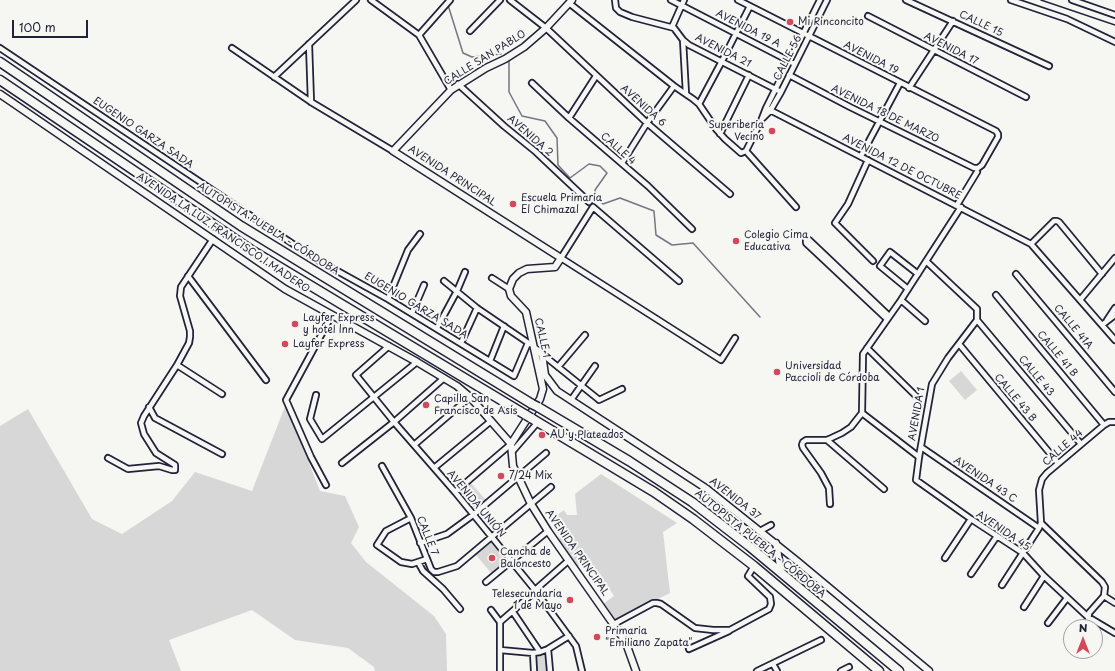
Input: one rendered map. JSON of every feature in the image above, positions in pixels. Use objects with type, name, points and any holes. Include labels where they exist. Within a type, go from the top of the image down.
[{"type":"highway","name":"AUTOPISTA PUEBLA - CÓRDOBA","points":[[0,62],[241,226],[629,461],[692,502],[781,572],[899,671]]},
{"type":"highway","points":[[0,80],[253,251],[661,496],[711,532],[754,566],[879,671]]},
{"type":"street","points":[[274,77],[356,0]]},
{"type":"street","points":[[371,0],[419,35],[451,90]]},
{"type":"street","points":[[419,35],[450,0]]},
{"type":"street","points":[[470,31],[500,0]]},
{"type":"street","name":"AVENIDA 6","points":[[510,0],[546,28],[646,123],[730,194]]},
{"type":"street","points":[[615,0],[616,8],[620,12],[632,17],[672,27],[684,0]]},
{"type":"street","name":"AVENIDA 19 A","points":[[671,0],[795,64]]},
{"type":"street","name":"AVENIDA 19","points":[[738,0],[808,37],[996,131],[998,137],[982,165],[976,170]]},
{"type":"street","name":"CALLE 56","points":[[746,151],[778,90],[790,61],[820,0]]},
{"type":"street","name":"CALLE 56","points":[[778,90],[795,64],[827,0]]},
{"type":"street","name":"CALLE 15","points":[[906,0],[1049,66]]},
{"type":"street","points":[[1011,0],[1067,18],[1115,42]]},
{"type":"street","points":[[1072,0],[1115,15]]},
{"type":"street","points":[[571,1],[674,86],[699,104],[720,134],[741,153],[746,151],[796,207]]},
{"type":"street","name":"CALLE SAN PABLO","points":[[393,151],[458,84],[524,47],[546,28],[571,1]]},
{"type":"street","points":[[699,104],[750,6]]},
{"type":"street","name":"AVENIDA 17","points":[[868,16],[933,51],[1026,97]]},
{"type":"street","points":[[909,88],[953,21]]},
{"type":"street","name":"AVENIDA 21","points":[[672,27],[677,31],[683,40],[778,90]]},
{"type":"street","points":[[683,40],[686,94]]},
{"type":"street","points":[[309,44],[311,102]]},
{"type":"street","name":"EUGENIO GARZA SADA","points":[[0,48],[314,258],[388,298],[514,376],[528,342]]},
{"type":"street","name":"AVENIDA PRINCIPAL","points":[[232,48],[311,102],[393,151],[721,360],[735,338]]},
{"type":"street","points":[[720,134],[749,75]]},
{"type":"street","name":"AVENIDA 18 DE MARZO","points":[[789,75],[976,170]]},
{"type":"street","points":[[569,118],[596,76]]},
{"type":"street","name":"CALLE 4","points":[[532,83],[692,229]]},
{"type":"street","points":[[861,156],[900,83]]},
{"type":"street","name":"AVENIDA 2","points":[[458,84],[504,126],[536,152],[589,202]]},
{"type":"street","points":[[622,164],[646,123],[674,86]]},
{"type":"street","name":"AVENIDA LA LUZ FRANCISCO I MADERO","points":[[0,94],[285,289],[444,378],[470,397],[511,444]]},
{"type":"street","name":"AVENIDA 12 DE OCTUBRE","points":[[768,109],[1031,244]]},
{"type":"street","points":[[868,160],[848,204],[835,223],[873,261]]},
{"type":"street","points":[[830,504],[829,488],[821,473],[803,448],[802,444],[806,440],[827,440],[847,430],[862,413],[863,354],[926,261],[959,206],[976,170]]},
{"type":"street","points":[[492,278],[509,289],[513,279],[519,273],[527,269],[555,267],[593,207],[679,281]]},
{"type":"street","points":[[1102,274],[1057,221],[1054,222],[1031,244],[1115,340]]},
{"type":"street","points":[[388,298],[408,250],[420,234]]},
{"type":"street","points":[[108,458],[128,469],[158,466],[175,470],[175,465],[156,453],[144,434],[141,423],[149,407],[177,365],[189,343],[190,337],[180,296],[180,287],[213,239]]},
{"type":"street","points":[[806,240],[809,240],[888,317],[806,243],[806,240]]},
{"type":"street","points":[[908,289],[880,266],[890,252],[918,274]]},
{"type":"street","points":[[1080,300],[1115,258]]},
{"type":"street","name":"CALLE 43","points":[[926,261],[977,309],[977,320],[1081,444]]},
{"type":"street","points":[[437,328],[457,291],[465,272]]},
{"type":"street","name":"CALLE 41A","points":[[1016,274],[1115,392]]},
{"type":"street","points":[[188,276],[266,380]]},
{"type":"street","points":[[444,282],[477,308],[528,342],[599,400],[622,389]]},
{"type":"street","points":[[412,313],[424,285]]},
{"type":"street","name":"CALLE 1","points":[[509,289],[511,296],[526,312],[543,389],[542,394],[511,444]]},
{"type":"street","name":"CALLE 41 B","points":[[996,295],[1104,425]]},
{"type":"street","points":[[901,300],[925,321]]},
{"type":"street","points":[[461,343],[477,308]]},
{"type":"street","points":[[1102,325],[1115,308]]},
{"type":"street","points":[[326,485],[311,457],[286,400],[332,315]]},
{"type":"street","points":[[1107,320],[1115,315]]},
{"type":"street","name":"AVENIDA 1","points":[[916,477],[932,384],[958,344],[977,320]]},
{"type":"street","points":[[490,360],[504,326]]},
{"type":"street","points":[[558,368],[585,335]]},
{"type":"street","name":"CALLE 43 B","points":[[958,344],[1058,463]]},
{"type":"street","name":"AVENIDA UNIÓN","points":[[389,346],[356,375],[394,422],[455,492],[535,590],[576,646],[582,671]]},
{"type":"street","points":[[868,348],[916,396]]},
{"type":"street","name":"AVENIDA 37","points":[[542,354],[545,375],[556,391],[707,489],[776,543],[929,671]]},
{"type":"street","points":[[316,395],[310,419],[322,439],[417,362]]},
{"type":"street","points":[[177,365],[222,394]]},
{"type":"street","points":[[571,400],[595,366]]},
{"type":"street","points":[[342,463],[394,422],[444,378]]},
{"type":"street","points":[[414,445],[470,397]]},
{"type":"street","points":[[149,407],[156,418],[222,454]]},
{"type":"street","points":[[862,413],[919,457]]},
{"type":"street","points":[[512,452],[532,419]]},
{"type":"street","points":[[434,468],[491,421]]},
{"type":"street","name":"CALLE 44","points":[[1040,526],[1039,490],[1040,485],[1047,473],[1104,425],[1109,422],[1115,422]]},
{"type":"street","points":[[827,440],[884,489]]},
{"type":"street","points":[[455,492],[511,444]]},
{"type":"street","name":"AVENIDA PRINCIPAL","points":[[511,444],[511,460],[517,477],[531,504],[568,561],[614,624],[627,646],[636,671]]},
{"type":"street","name":"AVENIDA 43 C","points":[[921,447],[1040,526],[1102,582],[1105,587],[1104,596]]},
{"type":"street","points":[[420,544],[447,534],[473,515],[546,453]]},
{"type":"street","name":"CALLE 7","points":[[382,466],[411,518],[420,544],[431,569],[434,572],[457,566],[492,538]]},
{"type":"street","name":"AVENIDA 45","points":[[916,477],[916,480],[1022,553],[1088,617],[1115,633]]},
{"type":"street","points":[[492,538],[551,487]]},
{"type":"street","points":[[411,518],[386,530],[377,545],[401,562],[412,564],[427,559]]},
{"type":"street","points":[[945,558],[971,519]]},
{"type":"street","points":[[760,531],[771,525]]},
{"type":"street","points":[[1002,585],[1040,526]]},
{"type":"street","points":[[486,582],[548,531]]},
{"type":"street","points":[[971,574],[997,536]]},
{"type":"street","points":[[776,543],[781,572]]},
{"type":"street","points":[[535,590],[568,561]]},
{"type":"street","points":[[418,562],[423,570],[443,589],[460,609]]},
{"type":"street","points":[[689,649],[730,630],[769,609],[771,604],[770,597],[748,576],[754,566]]},
{"type":"street","points":[[1024,607],[1044,576]]},
{"type":"street","points":[[500,622],[531,595]]},
{"type":"street","points":[[1088,617],[1089,613],[1104,596],[1115,603]]},
{"type":"street","points":[[1048,623],[1067,598]]},
{"type":"street","points":[[614,624],[653,603],[657,603],[661,604],[695,628],[730,630]]},
{"type":"street","points":[[491,610],[500,622],[500,671]]},
{"type":"street","points":[[513,612],[540,652]]},
{"type":"street","points":[[500,650],[533,653],[540,652],[570,636]]},
{"type":"street","points":[[757,671],[821,640]]},
{"type":"street","points":[[548,649],[550,671]]},
{"type":"street","points":[[533,653],[534,671]]},
{"type":"street","points":[[773,664],[777,671]]},
{"type":"street","points":[[841,671],[849,667]]},
{"type":"shaded area","points":[[961,371],[977,390],[965,400],[949,381]]},
{"type":"shaded area","points":[[286,404],[320,491],[345,496],[359,527],[351,543],[366,562],[434,616],[446,634],[447,671],[375,671],[374,667],[348,648],[295,640],[252,610],[169,640],[181,671],[0,671],[0,426],[28,409],[92,519],[122,534],[172,501],[195,472],[252,491]]},
{"type":"shaded area","points":[[601,474],[677,523],[663,532],[670,593],[615,620],[603,604],[614,596],[607,585],[599,587],[593,578],[596,576],[585,561],[577,567],[560,543],[557,515],[564,510],[567,515],[577,515],[575,494]]},
{"type":"shaded area","points":[[470,482],[486,500],[475,509],[460,492]]},
{"type":"shaded area","name":"Cancha de Baloncesto","points":[[491,543],[507,562],[492,574],[476,555]]},
{"type":"shaded area","points":[[547,653],[548,671],[536,671],[535,656]]},
{"type":"waterway","points":[[448,5],[463,53],[472,57],[501,54]]},
{"type":"waterway","points":[[509,59],[509,92],[522,116],[545,121],[557,138],[558,165],[570,178],[589,164],[600,166],[607,173],[595,190],[596,199],[603,204],[620,198],[654,211],[656,235],[672,245],[693,243],[760,317]]},
{"type":"railway","points":[[1041,0],[1115,25]]},
{"type":"place","name":"Mi Rinconcito","points":[[790,22]]},
{"type":"place","name":"Superiberia Vecino","points":[[772,131]]},
{"type":"place","name":"Escuela Primaria El Chimazal","points":[[513,204]]},
{"type":"place","name":"Colegio Cima Educativa","points":[[736,241]]},
{"type":"place","name":"Layfer Express y hotel Inn","points":[[295,324]]},
{"type":"place","name":"Layfer Express","points":[[285,344]]},
{"type":"place","name":"Universidad Paccioli de Córdoba","points":[[777,372]]},
{"type":"place","name":"Capilla San Francisco de Asís","points":[[426,405]]},
{"type":"place","name":"AU y Plateados","points":[[542,435]]},
{"type":"place","name":"7/24 Mix","points":[[501,476]]},
{"type":"place","name":"Cancha de Baloncesto","points":[[492,558]]},
{"type":"place","name":"Telesecundaria 1 de Mayo","points":[[570,600]]},
{"type":"place","name":"Primaria \"Emiliano Zapata\"","points":[[597,637]]}]
